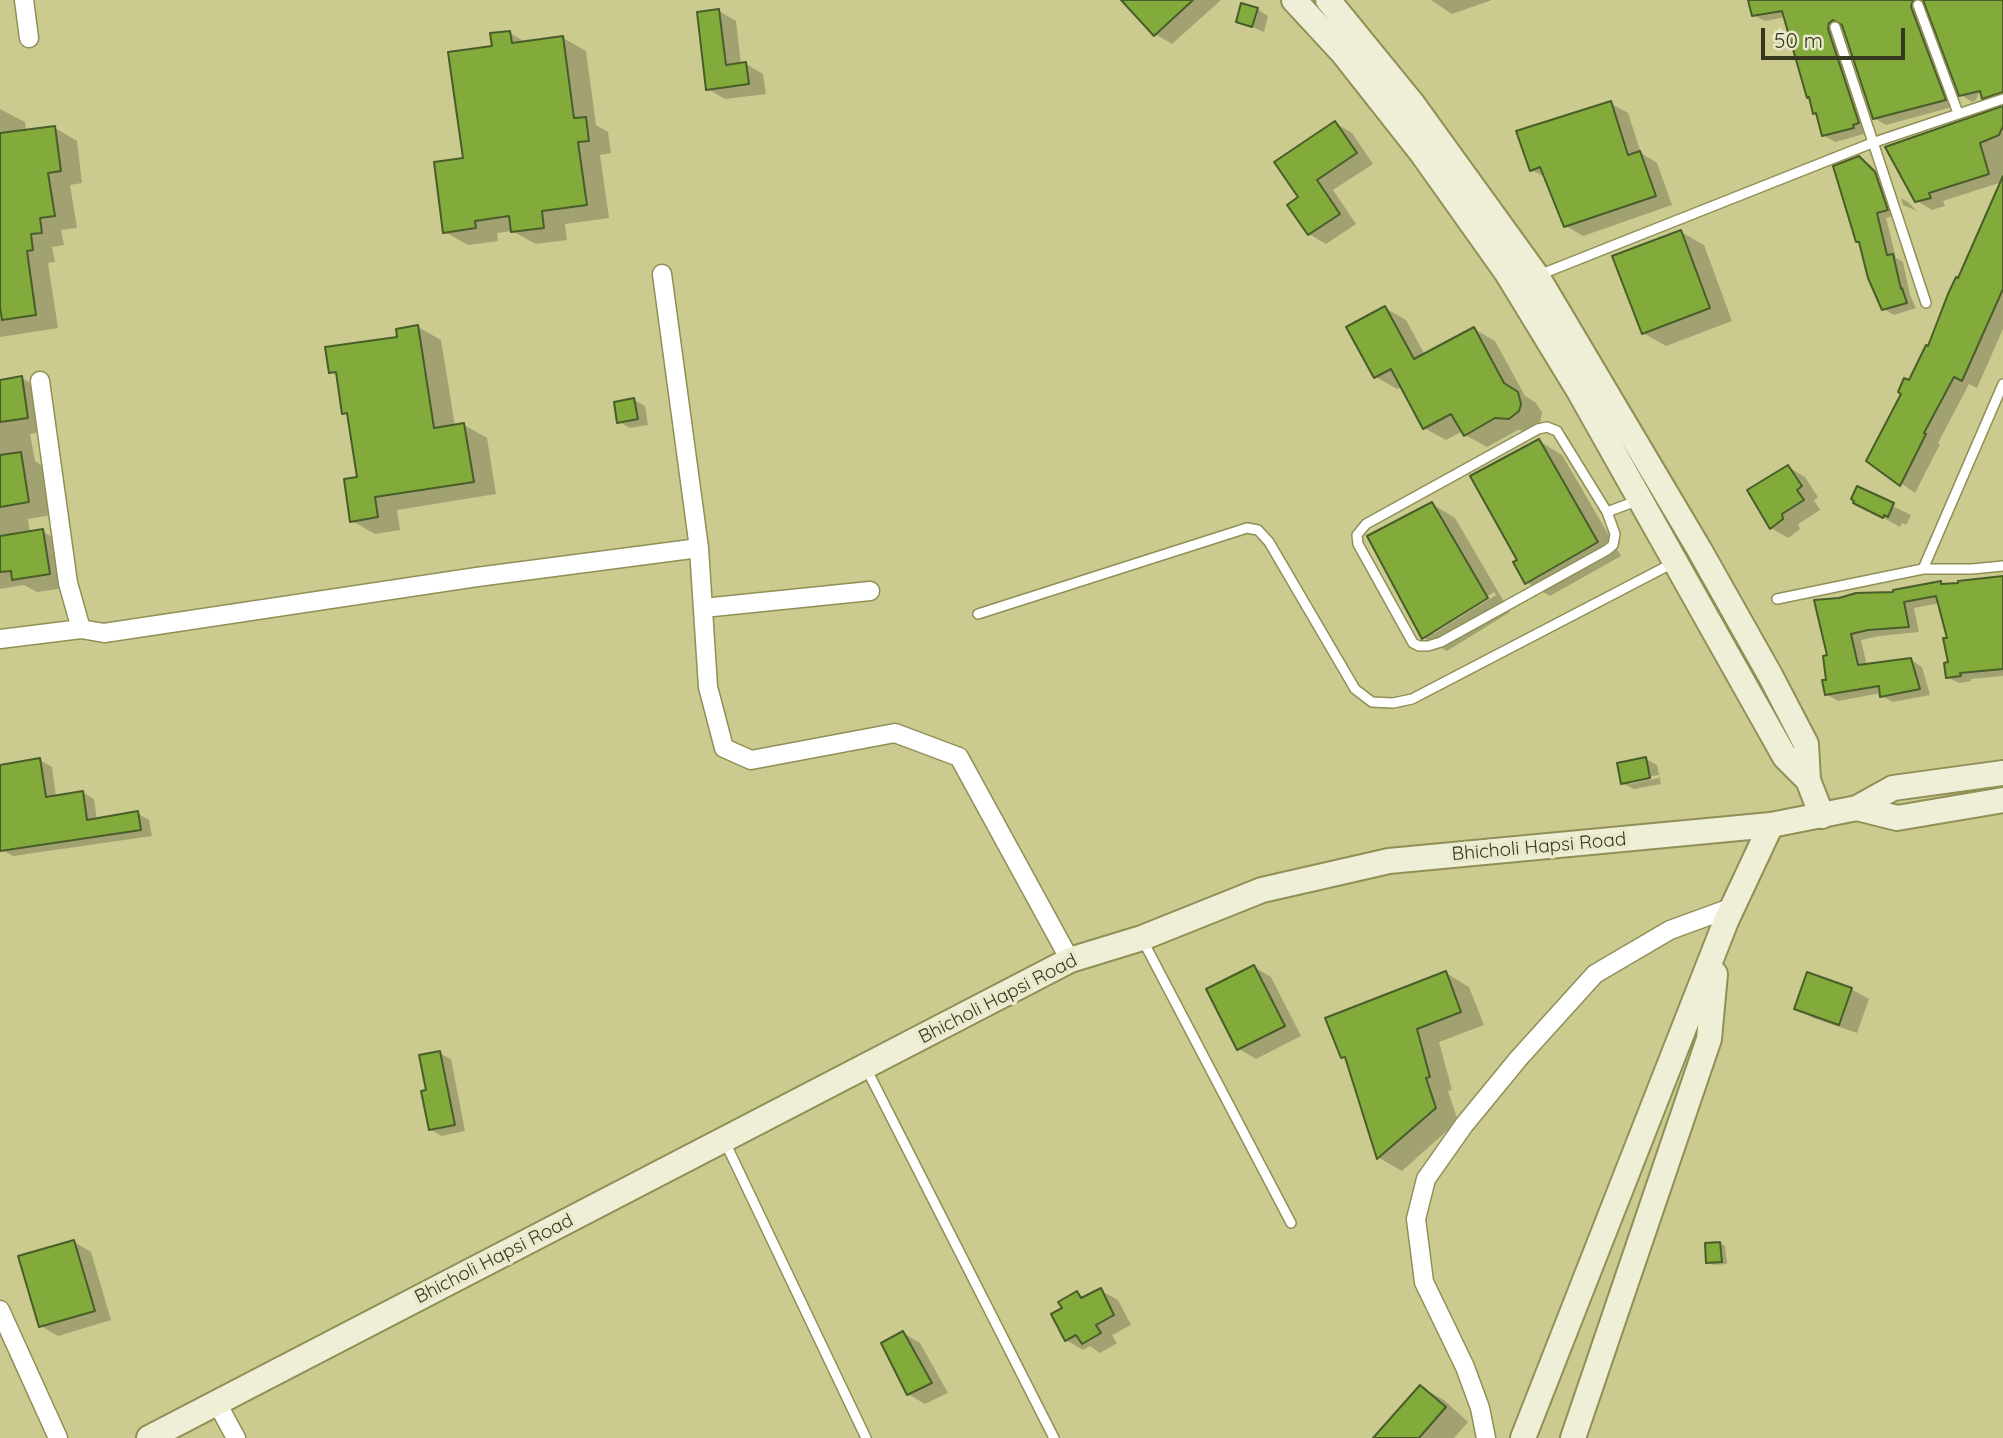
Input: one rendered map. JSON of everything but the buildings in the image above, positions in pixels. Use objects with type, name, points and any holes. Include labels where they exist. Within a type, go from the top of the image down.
[{"type":"street","points":[[24,0],[29,38]]},
{"type":"street","points":[[1294,0],[1343,54],[1422,152],[1507,273],[1579,391],[1785,757],[1808,780]]},
{"type":"street","points":[[1328,0],[1412,103],[1537,276],[1770,675],[1806,744],[1808,780],[1822,816]]},
{"type":"street","points":[[662,274],[699,548],[708,687],[724,748],[751,760],[895,733],[959,757],[1070,960]]},
{"type":"street","points":[[40,381],[68,583],[81,629]]},
{"type":"street","points":[[0,639],[81,629],[104,633],[477,577],[699,548]]},
{"type":"street","points":[[703,608],[870,591]]},
{"type":"street","name":"Bhicholi Hapsi Road","points":[[149,1438],[1070,960],[1142,938],[1262,890],[1389,861],[1772,825],[1857,808],[1893,788],[2003,773]]},
{"type":"street","points":[[1857,808],[1897,818],[2003,800]]},
{"type":"street","points":[[1523,1438],[1717,946],[1772,825]]},
{"type":"street","points":[[1486,1438],[1480,1408],[1465,1367],[1424,1283],[1416,1219],[1426,1179],[1472,1115],[1595,974],[1670,930],[1733,907]]},
{"type":"street","points":[[1573,1438],[1709,1039],[1717,946]]},
{"type":"street","points":[[0,1310],[58,1438]]},
{"type":"street","points":[[217,1403],[236,1438]]},
{"type":"lane","points":[[1918,5],[1958,113]]},
{"type":"lane","points":[[1835,27],[1926,303]]},
{"type":"lane","points":[[1537,276],[1872,143],[2003,99]]},
{"type":"lane","points":[[1923,569],[2003,384]]},
{"type":"lane","points":[[1548,427],[1557,431],[1607,512],[1615,534],[1613,545],[1607,550],[1441,642],[1428,646],[1413,643],[1359,544],[1357,535],[1366,524],[1538,429],[1548,427]]},
{"type":"lane","points":[[1607,512],[1641,499]]},
{"type":"lane","points":[[978,614],[1247,528],[1258,530],[1269,542],[1355,689],[1372,702],[1393,704],[1412,699],[1676,561]]},
{"type":"lane","points":[[1777,599],[1923,569],[2003,566]]},
{"type":"lane","points":[[1142,938],[1291,1223]]},
{"type":"lane","points":[[865,1066],[1054,1438]]},
{"type":"lane","points":[[724,1139],[866,1438]]}]
